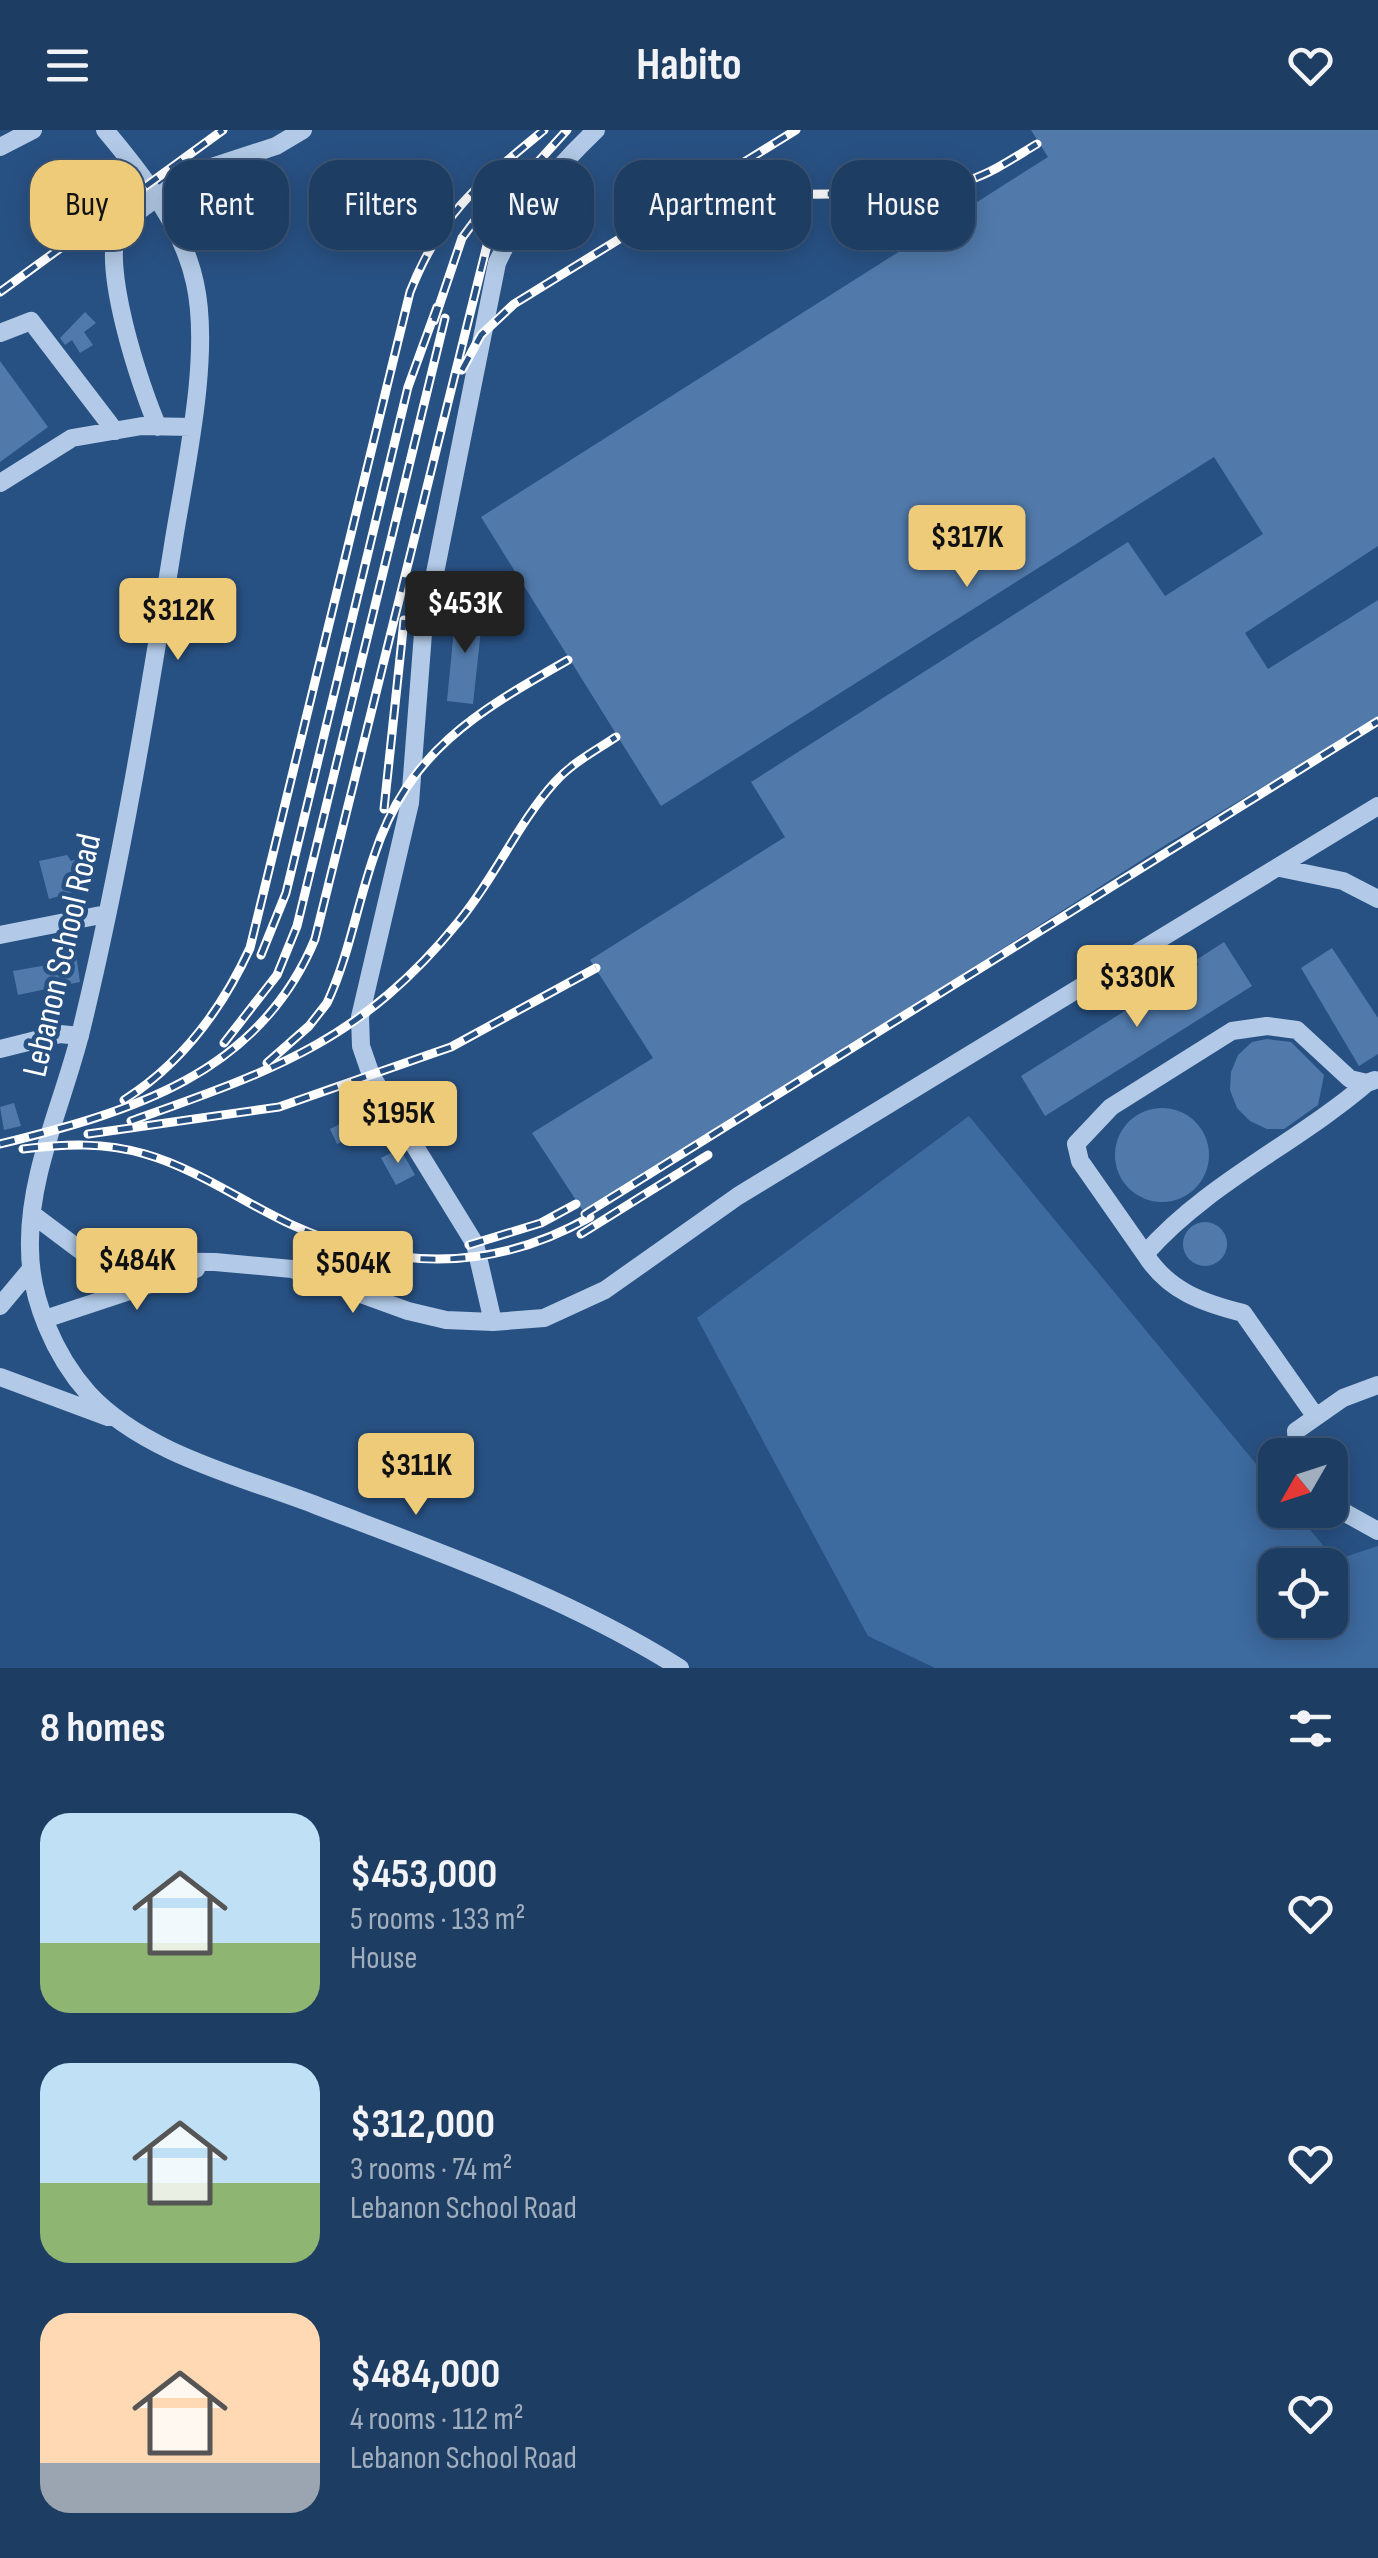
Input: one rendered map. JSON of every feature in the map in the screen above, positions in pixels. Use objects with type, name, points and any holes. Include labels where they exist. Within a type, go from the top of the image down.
[{"type":"street","points":[[0,147],[33,130]]},
{"type":"street","name":"Lebanon School Road","points":[[106,130],[166,213],[194,276],[201,315],[191,427],[146,710],[80,1036],[32,1214],[31,1269],[44,1319],[67,1366],[90,1395],[122,1422],[182,1454],[557,1602],[680,1668]]},
{"type":"street","points":[[158,427],[147,401],[117,287],[113,250],[120,225],[187,175],[276,146],[303,130]]},
{"type":"street","points":[[493,1322],[476,1244],[370,1075],[360,1046],[360,1017],[410,802],[423,634],[498,263],[528,204],[551,174],[596,130]]},
{"type":"street","points":[[0,333],[31,321],[115,431]]},
{"type":"street","points":[[0,483],[72,438],[158,427],[191,427]]},
{"type":"street","points":[[32,1214],[84,1253],[113,1261],[215,1262],[292,1269],[408,1311],[446,1320],[544,1318],[605,1290],[738,1196],[1378,806]]},
{"type":"street","points":[[1280,868],[1344,880],[1378,899]]},
{"type":"street","points":[[0,935],[106,914]]},
{"type":"street","points":[[1316,1416],[1243,1313],[1169,1285],[1080,1160],[1076,1144],[1111,1107],[1232,1031],[1267,1026],[1297,1030],[1350,1079],[1372,1081]]},
{"type":"street","points":[[0,1049],[60,1034],[80,1036]]},
{"type":"street","points":[[1145,1254],[1173,1223],[1323,1120],[1372,1081]]},
{"type":"street","points":[[44,1319],[215,1262]]},
{"type":"street","points":[[0,1306],[31,1269]]},
{"type":"street","points":[[0,1377],[122,1422]]},
{"type":"street","points":[[1297,1438],[1296,1431],[1342,1398],[1378,1385]]},
{"type":"street","points":[[1348,1514],[1378,1531]]},
{"type":"shaded area","points":[[969,1116],[1258,1466],[1258,1528],[1309,1528],[1325,1548],[1258,1548],[1258,1638],[1348,1638],[1348,1556],[1378,1546],[1378,1668],[935,1668],[868,1636],[697,1318]]},
{"type":"building","points":[[1031,130],[1378,130],[1378,546],[1245,633],[1268,669],[1378,600],[1378,718],[1167,844],[585,1214],[532,1133],[653,1058],[590,960],[785,837],[751,782],[1128,542],[1165,596],[1263,534],[1214,457],[661,806],[481,517],[902,250],[975,250],[975,203],[1048,157]]},
{"type":"building","points":[[85,312],[96,323],[84,332],[93,345],[80,353],[72,340],[65,345],[60,338]]},
{"type":"building","points":[[0,361],[48,427],[0,462]]},
{"type":"building","points":[[456,608],[483,611],[473,704],[447,701]]},
{"type":"building","points":[[67,855],[71,861],[80,858],[86,880],[78,881],[80,890],[49,899],[39,861]]},
{"type":"building","points":[[1224,942],[1252,986],[1045,1116],[1021,1076],[1198,965],[1196,960]]},
{"type":"building","points":[[75,948],[80,982],[18,995],[13,971],[53,964],[52,951]]},
{"type":"building","points":[[1332,948],[1378,1018],[1378,1054],[1359,1066],[1301,968]]},
{"type":"building","points":[[1252,1042],[1291,1042],[1324,1075],[1318,1105],[1284,1129],[1267,1129],[1250,1121],[1237,1108],[1230,1090],[1231,1072],[1238,1055]]},
{"type":"building","points":[[14,1103],[21,1126],[4,1130],[0,1107]]},
{"type":"building","points":[[1162,1108],[1180,1112],[1195,1122],[1205,1137],[1209,1155],[1205,1173],[1195,1188],[1180,1198],[1162,1202],[1144,1198],[1129,1188],[1119,1173],[1115,1155],[1119,1137],[1129,1122],[1144,1112]]},
{"type":"building","points":[[365,1111],[373,1126],[337,1144],[330,1129]]},
{"type":"building","points":[[400,1148],[415,1175],[396,1185],[381,1158]]},
{"type":"building","points":[[1205,1222],[1221,1228],[1227,1244],[1221,1260],[1205,1266],[1189,1260],[1183,1244],[1189,1228]]},
{"type":"railway","points":[[0,292],[223,130]]},
{"type":"railway","points":[[124,1100],[164,1070],[198,1033],[227,992],[250,948],[410,292],[422,264],[449,219],[465,201],[544,130]]},
{"type":"railway","points":[[0,1144],[96,1118],[185,1080],[225,1055],[260,1024],[291,986],[315,939],[493,221],[508,195],[567,130]]},
{"type":"railway","points":[[462,370],[481,335],[514,304],[796,130]]},
{"type":"railway","points":[[811,194],[934,189],[978,177],[1037,144]]},
{"type":"railway","points":[[434,321],[462,238],[473,223]]},
{"type":"railway","points":[[261,955],[286,893],[408,387],[437,307]]},
{"type":"railway","points":[[224,1043],[277,975],[297,926],[445,318]]},
{"type":"railway","points":[[384,809],[404,620]]},
{"type":"railway","points":[[267,1063],[309,1026],[327,1003],[374,856],[406,788],[426,762],[476,717],[568,660]]},
{"type":"railway","points":[[23,1149],[84,1145],[145,1154],[201,1177],[290,1224],[366,1251],[442,1259],[516,1248],[590,1217],[585,1214],[1378,721]]},
{"type":"railway","points":[[131,1121],[271,1068],[311,1048],[386,996],[459,921],[555,782],[616,737]]},
{"type":"railway","points":[[88,1134],[279,1107],[451,1047],[596,968]]},
{"type":"railway","points":[[581,1234],[708,1155]]},
{"type":"railway","points":[[469,1245],[541,1223],[576,1204]]}]
